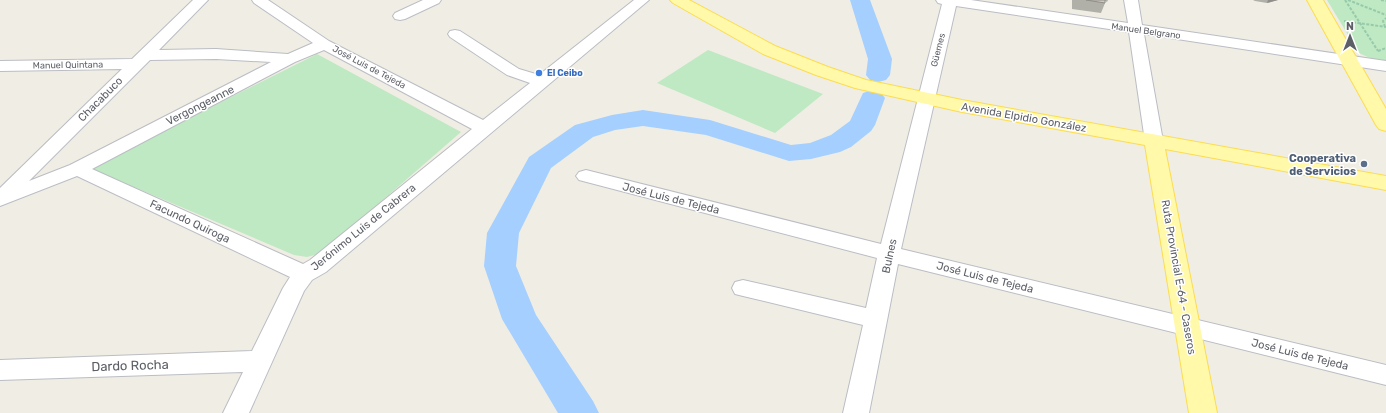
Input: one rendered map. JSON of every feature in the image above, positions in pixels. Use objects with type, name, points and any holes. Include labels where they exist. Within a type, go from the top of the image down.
[{"type":"main road","name":"Avenida Elpidio González","points":[[678,0],[769,50],[862,84],[925,99],[1386,183]]},
{"type":"main road","points":[[1315,0],[1386,125]]},
{"type":"main road","name":"Ruta Provincial E-64 - Caseros","points":[[1154,141],[1203,413]]},
{"type":"street","name":"Chacabuco","points":[[0,200],[201,0]]},
{"type":"street","name":"José Luis de Tejeda","points":[[259,0],[324,44],[484,128]]},
{"type":"street","points":[[400,16],[434,0]]},
{"type":"street","name":"Jerónimo Luis de Cabrera","points":[[236,413],[294,288],[304,274],[318,266],[541,81],[642,0]]},
{"type":"street","name":"Güemes","points":[[925,99],[948,0]]},
{"type":"street","name":"Manuel Belgrano","points":[[948,0],[1386,66]]},
{"type":"street","points":[[1131,0],[1154,141]]},
{"type":"street","points":[[455,34],[513,72],[541,81]]},
{"type":"street","name":"Vergongeanne","points":[[0,200],[77,169],[290,59],[324,44]]},
{"type":"street","name":"Manuel Quintana","points":[[0,66],[140,60],[216,54],[290,59]]},
{"type":"street","name":"Bulnes","points":[[856,413],[889,254],[925,99]]},
{"type":"street","name":"Facundo Quiroga","points":[[77,169],[304,274]]},
{"type":"street","name":"José Luis de Tejeda","points":[[586,176],[889,254],[1386,375]]},
{"type":"street","points":[[743,288],[876,319]]},
{"type":"street","name":"Dardo Rocha","points":[[0,370],[260,361]]},
{"type":"path","points":[[1326,18],[1385,27],[1383,21],[1386,16],[1347,0]]},
{"type":"path","points":[[1347,0],[1378,51]]},
{"type":"path","points":[[1381,0],[1386,1]]},
{"type":"green space","points":[[1327,0],[1386,0],[1386,61],[1374,60],[1359,53]]},
{"type":"green space","points":[[708,50],[823,94],[775,133],[657,83]]},
{"type":"green space","points":[[317,54],[461,132],[322,253],[307,257],[294,255],[89,168]]},
{"type":"building","points":[[1086,0],[1105,0],[1105,3]]},
{"type":"waterway","points":[[860,0],[880,59],[878,75]]},
{"type":"waterway","points":[[579,413],[520,319],[500,266],[503,233],[539,163],[584,131],[612,123],[643,118],[710,128],[789,153],[811,151],[830,146],[841,141],[862,125],[872,98]]},
{"type":"place","name":"El Ceibo","points":[[539,73]]},
{"type":"place","name":"Cooperativa de Servicios","points":[[1364,164]]}]
